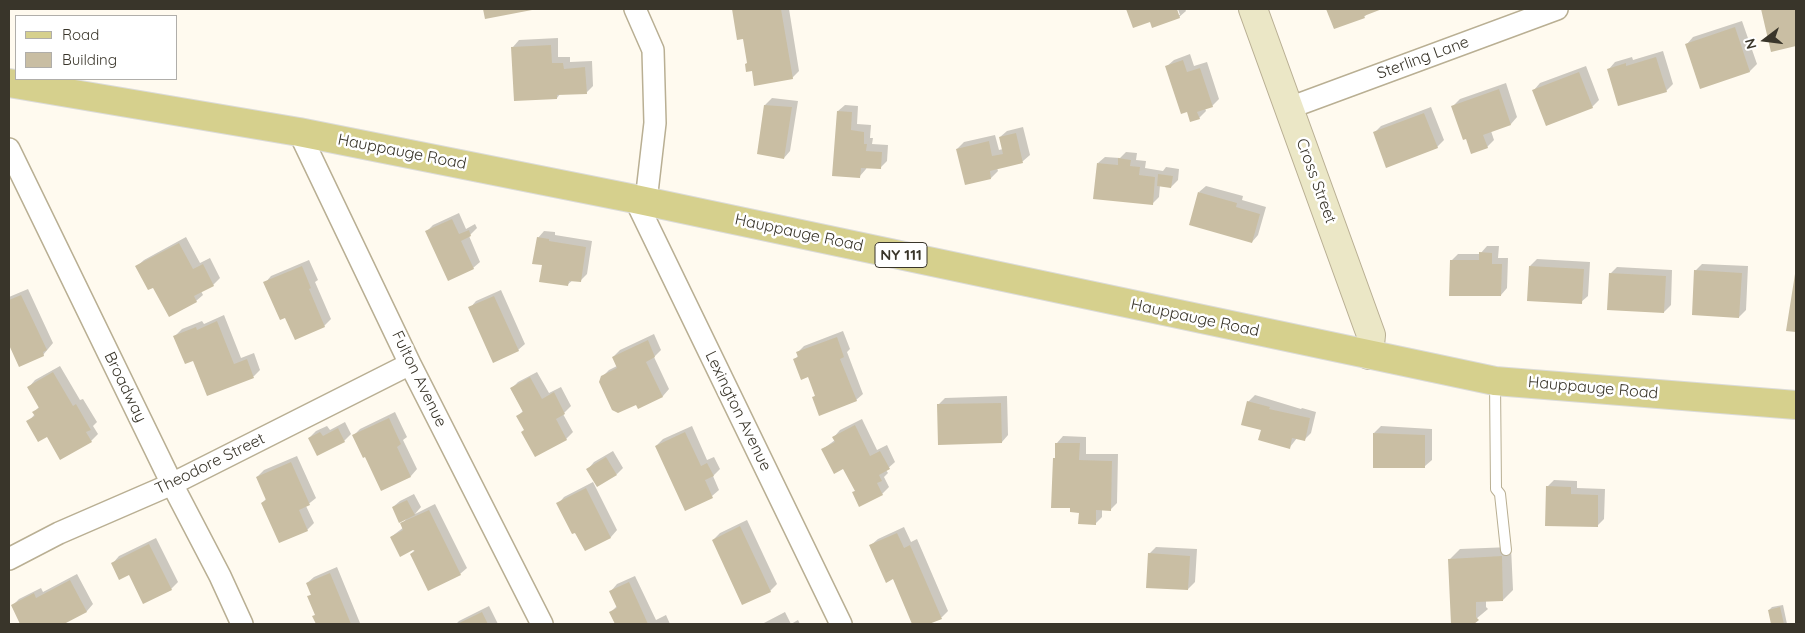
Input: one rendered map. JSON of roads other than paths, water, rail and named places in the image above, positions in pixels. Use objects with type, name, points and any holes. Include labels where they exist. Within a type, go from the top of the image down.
[{"type":"main road","name":"Hauppauge Road","points":[[9,83],[299,132],[641,200],[1495,381],[1796,405]]},
{"type":"street","points":[[634,9],[653,50],[655,123],[641,200]]},
{"type":"street","name":"Cross Street","points":[[1253,9],[1371,335],[1369,355]]},
{"type":"street","name":"Sterling Lane","points":[[1289,108],[1557,9]]},
{"type":"street","name":"Fulton Avenue","points":[[299,132],[410,364],[542,624]]},
{"type":"street","name":"Broadway","points":[[9,149],[242,624]]},
{"type":"street","name":"Lexington Avenue","points":[[641,200],[840,624]]},
{"type":"street","name":"Theodore Street","points":[[9,559],[59,533],[172,484],[410,364]]},
{"type":"lane","points":[[1495,381],[1496,489],[1500,494],[1506,550]]}]
